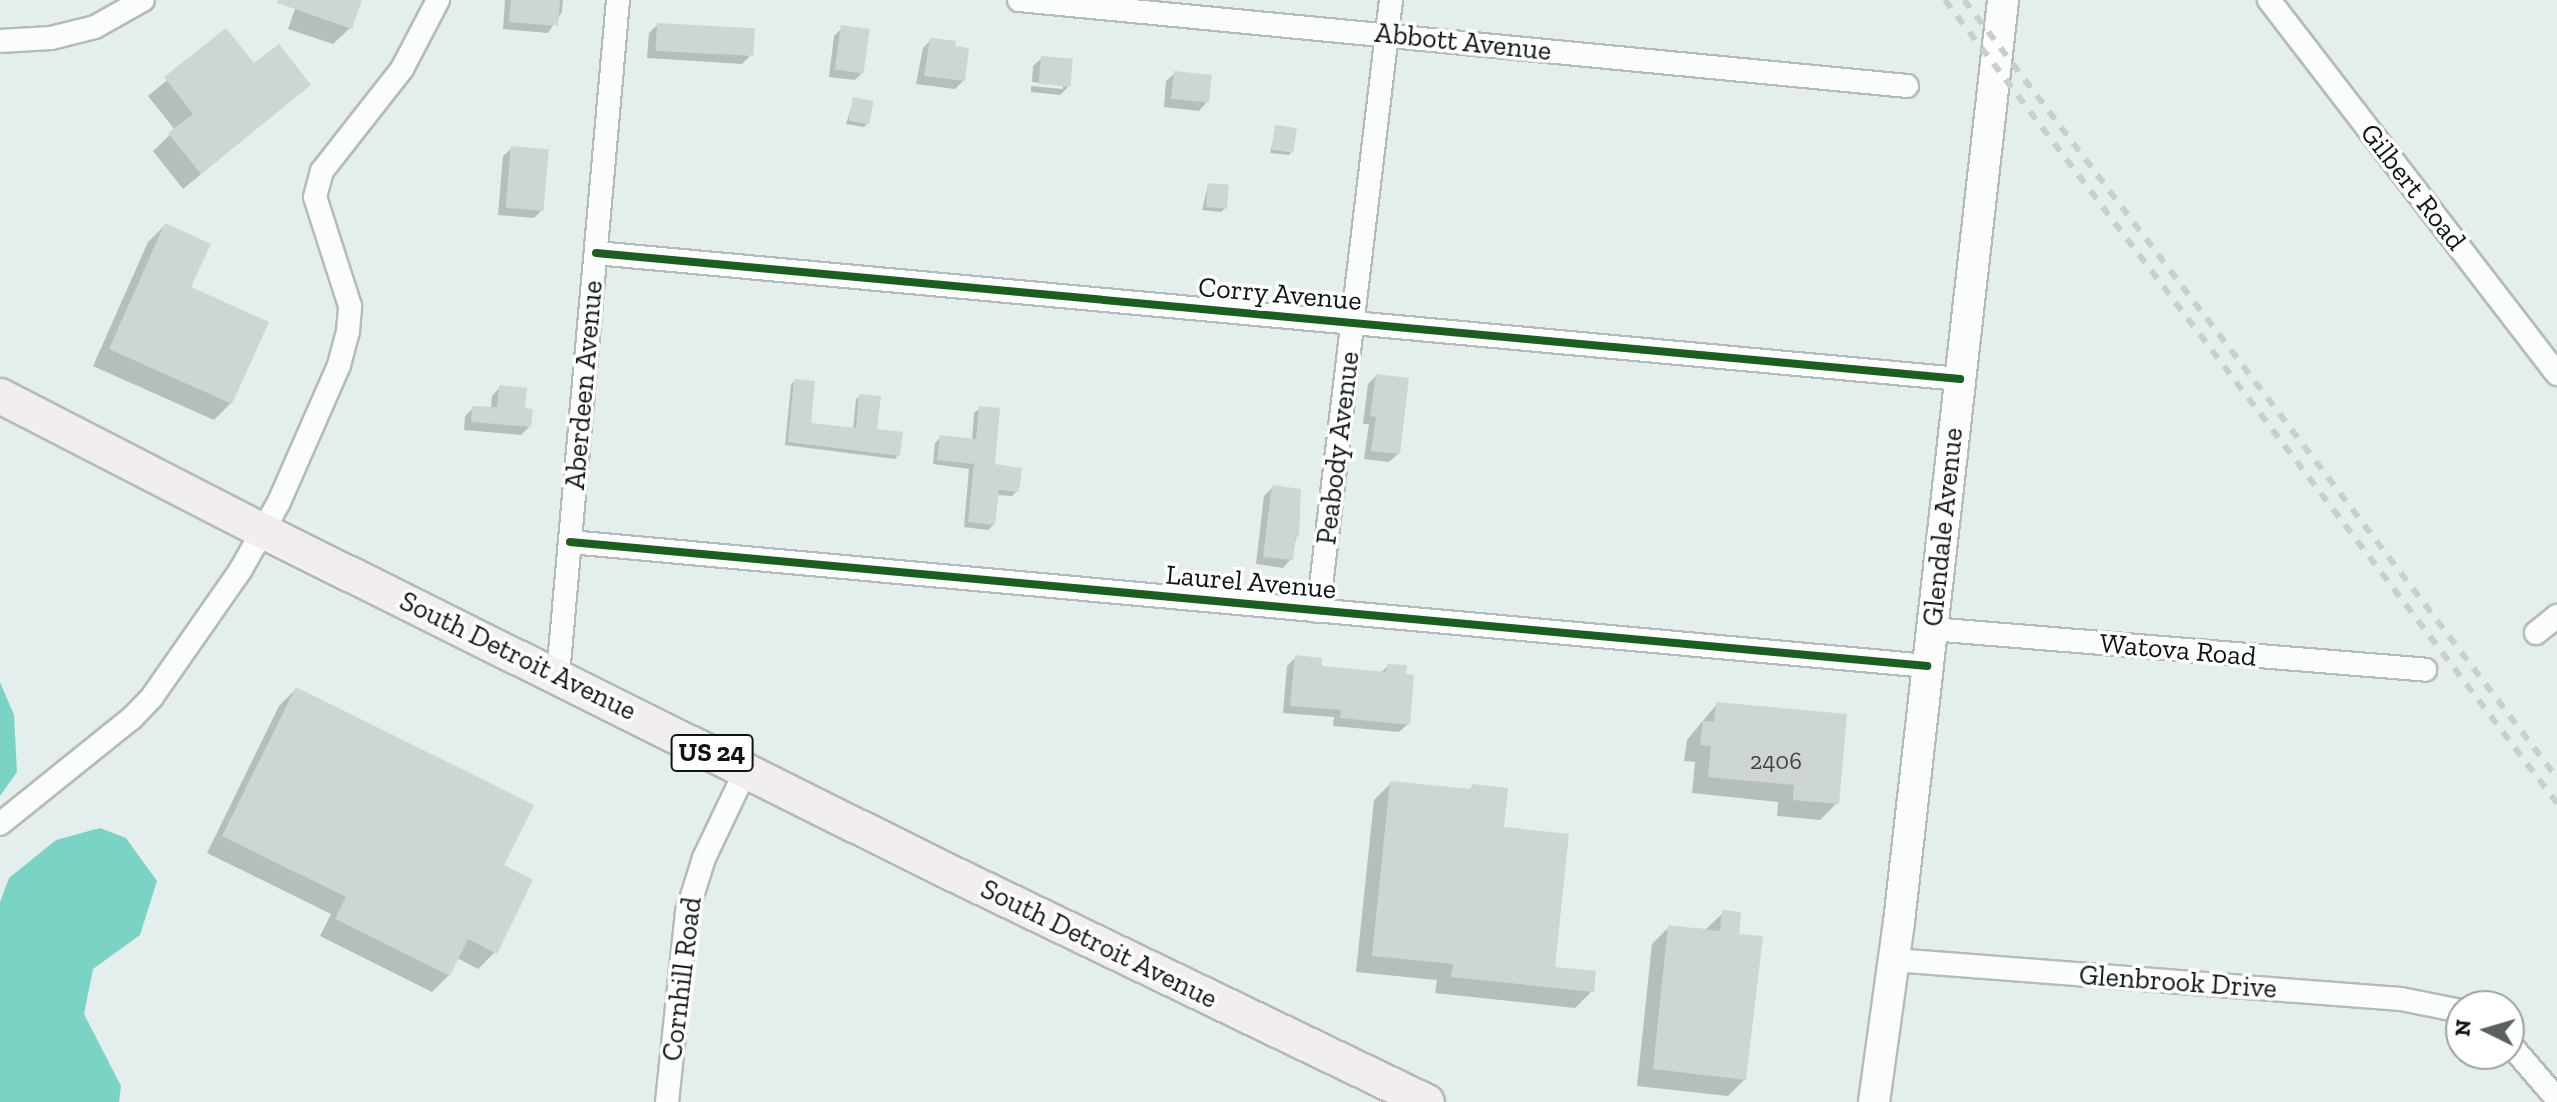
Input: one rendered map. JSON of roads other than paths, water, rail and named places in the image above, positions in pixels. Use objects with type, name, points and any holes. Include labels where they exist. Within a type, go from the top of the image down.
[{"type":"main road","name":"Glendale Avenue","points":[[1874,1102],[1894,960],[2003,0]]},
{"type":"main road","name":"South Detroit Avenue","points":[[0,396],[263,531],[746,770],[1427,1102]]},
{"type":"street","points":[[0,41],[51,38],[95,27],[143,0]]},
{"type":"street","points":[[0,824],[120,728],[152,697],[240,571],[263,531],[339,365],[348,331],[350,306],[315,197],[322,171],[402,69],[438,0]]},
{"type":"street","name":"Aberdeen Avenue","points":[[558,675],[618,0]]},
{"type":"street","name":"Abbott Avenue","points":[[1019,0],[1907,86]]},
{"type":"street","name":"Peabody Avenue","points":[[1318,611],[1391,0]]},
{"type":"street","name":"Gilbert Road","points":[[2269,0],[2557,374]]},
{"type":"street","name":"Corry Avenue","points":[[596,253],[1960,379]]},
{"type":"street","name":"Laurel Avenue","points":[[570,542],[1927,666]]},
{"type":"street","points":[[2536,633],[2557,616]]},
{"type":"street","name":"Watova Road","points":[[1931,629],[2425,670]]},
{"type":"street","name":"Cornhill Road","points":[[667,1102],[687,912],[699,870],[746,770]]},
{"type":"street","name":"Glenbrook Drive","points":[[1894,960],[2401,999],[2445,1008]]},
{"type":"street","points":[[2525,1062],[2557,1099]]},
{"type":"railway","points":[[1945,0],[2557,803]]},
{"type":"railway","points":[[1964,0],[2557,778]]}]
